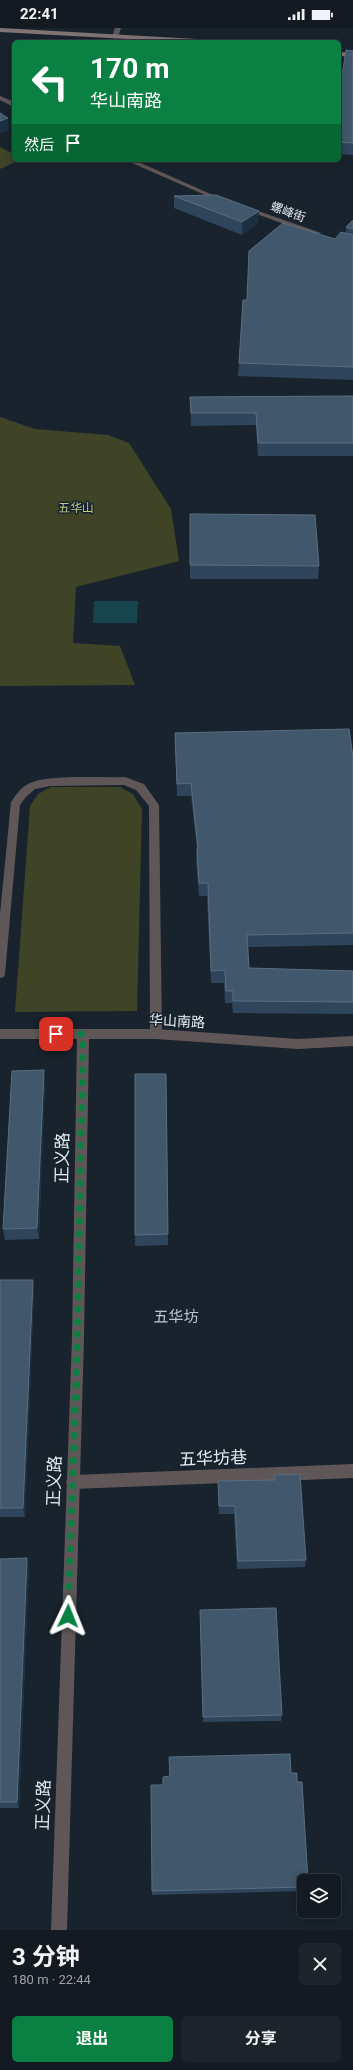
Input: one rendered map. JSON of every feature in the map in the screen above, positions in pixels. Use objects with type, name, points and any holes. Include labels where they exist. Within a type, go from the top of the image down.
[{"type":"main road","points":[[0,30],[114,39]]},
{"type":"main road","points":[[0,35],[148,40]]},
{"type":"main road","points":[[341,48],[353,49]]},
{"type":"main road","points":[[341,54],[353,55]]},
{"type":"street","points":[[114,39],[118,28]]},
{"type":"street","points":[[0,98],[12,104]]},
{"type":"street","points":[[133,162],[230,203]]},
{"type":"street","name":"螺峰街","points":[[237,205],[324,236]]},
{"type":"street","points":[[0,974],[15,805],[22,794],[32,786],[50,782],[125,781],[140,788],[154,805],[156,1034]]},
{"type":"street","name":"华山南路","points":[[0,1034],[156,1034],[298,1044],[353,1041]]},
{"type":"street","name":"正义路","points":[[59,1930],[64,1710],[74,1482],[83,1034]]},
{"type":"street","name":"五华坊巷","points":[[74,1482],[353,1471]]},
{"type":"green space","points":[[0,147],[12,153],[12,162],[16,162],[0,169]]},
{"type":"green space","name":"五华山","points":[[0,417],[35,429],[108,435],[129,443],[171,509],[179,561],[76,587],[73,643],[120,646],[135,685],[0,686]]},
{"type":"green space","points":[[51,787],[120,787],[133,794],[142,809],[137,1011],[15,1012],[30,806],[38,794]]},
{"type":"water","points":[[94,601],[138,601],[137,623],[93,623]]},
{"type":"building","points":[[346,50],[353,51],[353,143],[341,142],[341,70],[343,70]]},
{"type":"building","points":[[0,113],[8,118],[0,121]]},
{"type":"building","points":[[216,195],[259,211],[242,222],[174,196]]},
{"type":"building","points":[[353,220],[353,229],[346,227]]},
{"type":"building","points":[[283,223],[335,239],[341,232],[353,235],[353,367],[239,363],[243,300],[247,300],[249,251]]},
{"type":"building","points":[[353,396],[353,443],[258,443],[256,413],[191,413],[190,397]]},
{"type":"building","points":[[190,514],[315,515],[319,566],[190,565]]},
{"type":"building","points":[[349,729],[353,757],[353,933],[247,935],[249,968],[353,971],[353,1002],[233,1001],[233,991],[226,991],[225,970],[211,971],[208,883],[199,883],[198,848],[191,783],[177,784],[175,733]]},
{"type":"building","points":[[44,1070],[37,1228],[3,1229],[12,1071]]},
{"type":"building","points":[[135,1074],[166,1074],[168,1234],[135,1235]]},
{"type":"building","points":[[0,1280],[33,1280],[23,1508],[0,1508]]},
{"type":"building","points":[[300,1474],[306,1560],[238,1561],[235,1506],[219,1506],[218,1481],[275,1480],[274,1475]]},
{"type":"building","points":[[27,1558],[17,1802],[0,1802],[0,1559]]},
{"type":"building","points":[[276,1608],[282,1715],[203,1717],[200,1610]]},
{"type":"building","points":[[290,1754],[291,1773],[297,1773],[297,1782],[302,1782],[308,1874],[297,1874],[297,1887],[152,1891],[151,1785],[163,1785],[163,1777],[170,1776],[169,1757]]},
{"type":"district","name":"五华坊","points":[[176,1317]]},
{"type":"route","points":[[56,1034],[83,1034],[80,1253],[74,1482],[68,1616]]}]
